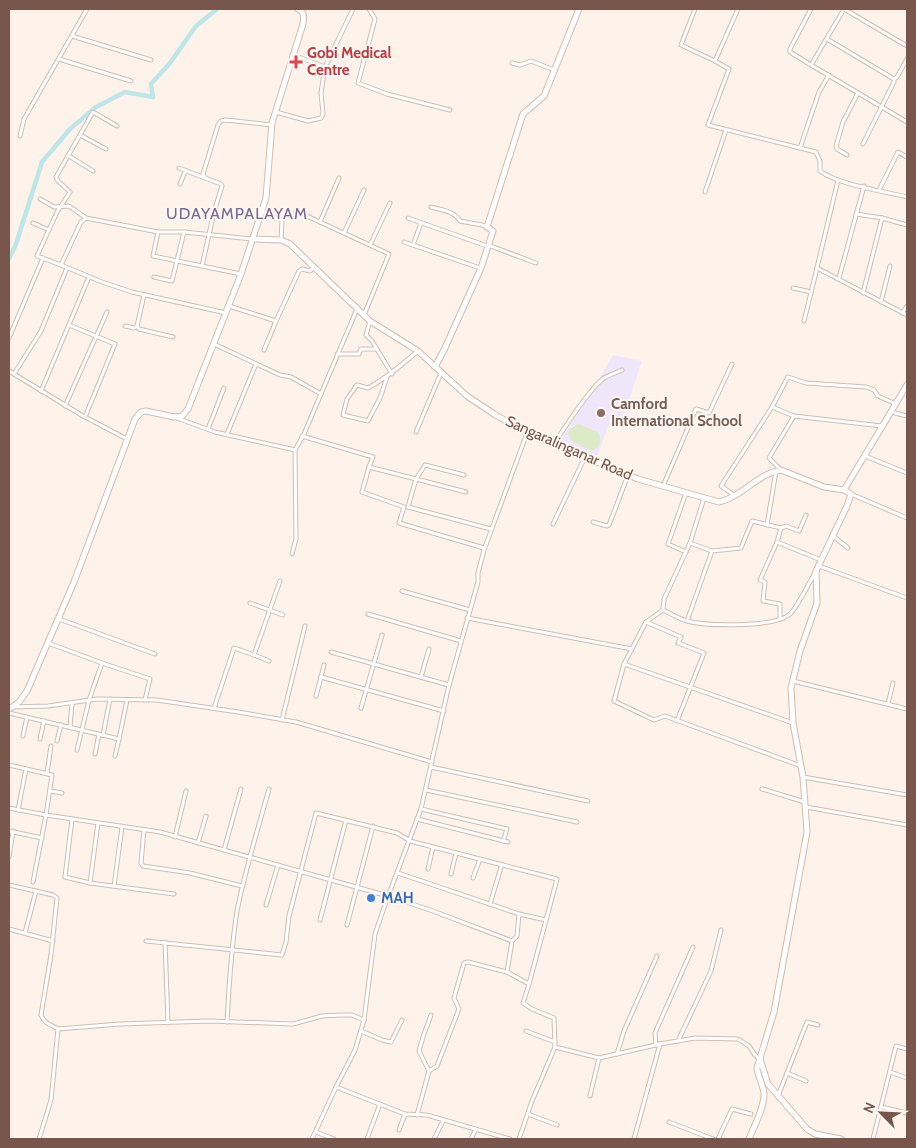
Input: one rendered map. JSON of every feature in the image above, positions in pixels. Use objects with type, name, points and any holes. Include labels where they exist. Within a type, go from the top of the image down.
[{"type":"street","points":[[20,136],[24,119],[87,9]]},
{"type":"street","points":[[174,417],[182,416],[185,413],[214,344],[241,274],[266,198],[272,125],[303,24],[304,16],[302,9]]},
{"type":"street","points":[[275,112],[308,121],[321,118],[323,114],[321,93],[325,67],[353,9]]},
{"type":"street","points":[[369,9],[375,19],[358,83],[386,94],[450,110]]},
{"type":"street","points":[[487,226],[523,114],[544,96],[579,9]]},
{"type":"street","points":[[695,9],[681,45],[729,69],[708,125],[816,152],[820,160],[820,171],[838,180],[907,197]]},
{"type":"street","points":[[715,61],[738,9]]},
{"type":"street","points":[[811,9],[790,52],[907,122]]},
{"type":"street","points":[[811,65],[844,9],[907,46]]},
{"type":"street","points":[[72,36],[151,60]]},
{"type":"street","points":[[827,39],[894,79]]},
{"type":"street","points":[[293,55],[325,67]]},
{"type":"street","points":[[59,59],[131,81]]},
{"type":"street","points":[[862,144],[894,79],[897,78],[907,59]]},
{"type":"street","points":[[512,63],[520,65],[531,61],[554,70]]},
{"type":"street","points":[[800,148],[819,92],[829,75]]},
{"type":"street","points":[[847,155],[837,149],[836,146],[843,122],[858,93]]},
{"type":"street","points":[[117,126],[93,112],[56,177],[70,192],[57,212],[37,256],[132,292],[226,313]]},
{"type":"street","points":[[205,178],[203,173],[220,122],[226,120],[272,125]]},
{"type":"street","points":[[705,192],[726,130]]},
{"type":"street","points":[[80,135],[106,149]]},
{"type":"street","points":[[880,190],[898,152],[907,157]]},
{"type":"street","points":[[69,156],[94,171]]},
{"type":"street","points":[[179,168],[222,185],[214,210],[202,266]]},
{"type":"street","points":[[180,184],[187,171]]},
{"type":"street","points":[[320,222],[339,178]]},
{"type":"street","points":[[804,321],[838,180]]},
{"type":"street","points":[[839,278],[864,186]]},
{"type":"street","points":[[344,233],[364,190]]},
{"type":"street","points":[[40,199],[54,207],[69,206],[86,218],[158,232],[184,232],[281,240],[282,220],[261,212]]},
{"type":"street","points":[[370,245],[390,203]]},
{"type":"street","points":[[432,207],[454,213],[460,221],[487,226],[493,232],[481,268],[435,366]]},
{"type":"street","points":[[296,211],[389,254],[364,315]]},
{"type":"street","points":[[856,214],[882,218],[907,225]]},
{"type":"street","points":[[61,265],[81,222],[86,218]]},
{"type":"street","points":[[408,218],[536,263]]},
{"type":"street","points":[[863,293],[882,218]]},
{"type":"street","points":[[33,223],[49,230]]},
{"type":"street","points":[[412,245],[421,223]]},
{"type":"street","points":[[158,232],[153,256],[241,274]]},
{"type":"street","points":[[154,276],[172,281],[184,232]]},
{"type":"street","name":"Sangaralinganar Road","points":[[281,240],[290,244],[370,321],[418,352],[467,396],[527,433],[628,475],[719,502],[735,496],[764,476],[778,470]]},
{"type":"street","points":[[404,242],[481,268]]},
{"type":"street","points":[[9,338],[43,258]]},
{"type":"street","points":[[264,350],[299,271],[302,269],[310,270],[314,266]]},
{"type":"street","points":[[881,302],[890,266]]},
{"type":"street","points":[[14,374],[41,331],[67,268]]},
{"type":"street","points":[[817,268],[907,315]]},
{"type":"street","points":[[40,391],[89,277]]},
{"type":"street","points":[[793,288],[811,292]]},
{"type":"street","points":[[137,326],[144,295]]},
{"type":"street","points":[[229,306],[276,321]]},
{"type":"street","points":[[902,313],[907,306]]},
{"type":"street","points":[[292,554],[296,538],[295,450],[357,308]]},
{"type":"street","points":[[65,406],[107,312]]},
{"type":"street","points":[[370,321],[366,335],[372,341],[392,374]]},
{"type":"street","points":[[69,325],[115,344],[85,417]]},
{"type":"street","points":[[124,326],[134,328],[137,326]]},
{"type":"street","points":[[137,326],[139,329],[173,337]]},
{"type":"street","points":[[214,344],[280,375],[290,377],[321,394]]},
{"type":"street","points":[[337,354],[359,354],[361,349],[376,349]]},
{"type":"street","points":[[386,378],[380,398],[368,421],[343,415],[347,399],[358,385],[368,388],[392,374],[418,352]]},
{"type":"street","points":[[227,434],[256,364]]},
{"type":"street","points":[[663,486],[696,409],[709,413],[732,364]]},
{"type":"street","points":[[554,444],[598,384],[604,378],[622,370]]},
{"type":"street","points":[[9,371],[65,406],[127,439]]},
{"type":"street","points":[[416,432],[441,372]]},
{"type":"street","points":[[735,496],[722,486],[772,407],[788,377],[806,383],[866,387],[874,390],[878,396],[896,404]]},
{"type":"street","points":[[844,490],[882,426],[905,393],[907,385]]},
{"type":"street","points":[[208,429],[224,388]]},
{"type":"street","points":[[772,407],[794,416],[882,426]]},
{"type":"street","points":[[11,708],[27,691],[100,514],[135,419],[141,412],[151,411],[208,429],[295,450]]},
{"type":"street","points":[[891,412],[907,416]]},
{"type":"street","points":[[794,416],[769,458],[778,470],[824,487],[844,490],[907,518]]},
{"type":"street","points":[[312,1139],[355,1050],[361,1031],[375,934],[421,809],[449,685],[478,582],[478,573],[484,548],[527,433]]},
{"type":"street","points":[[302,436],[373,457],[362,492],[406,507],[491,530]]},
{"type":"street","points":[[864,456],[907,473]]},
{"type":"street","points":[[553,524],[584,457]]},
{"type":"street","points":[[464,474],[425,465],[416,479],[399,523],[484,548]]},
{"type":"street","points":[[369,467],[466,492]]},
{"type":"street","points":[[767,525],[778,470]]},
{"type":"street","points":[[593,522],[607,526],[609,524],[628,475]]},
{"type":"street","points":[[686,493],[668,544],[686,552]]},
{"type":"street","points":[[663,610],[687,621],[734,625],[760,624],[790,615],[819,565],[851,494]]},
{"type":"street","points":[[704,498],[690,543],[664,599],[663,610],[646,622],[624,664],[614,701],[654,720],[665,716],[801,766]]},
{"type":"street","points":[[690,543],[712,551],[741,548],[752,522],[781,528],[786,526],[799,530],[806,515]]},
{"type":"street","points":[[780,619],[780,604],[763,601],[765,582],[760,580],[777,542],[781,528]]},
{"type":"street","points":[[833,536],[848,548]]},
{"type":"street","points":[[777,542],[819,565],[907,598]]},
{"type":"street","points":[[687,621],[712,551]]},
{"type":"street","points":[[749,1139],[765,1093],[758,1078],[757,1068],[774,1012],[807,832],[803,777],[793,723],[791,688],[800,651],[817,603],[819,565]]},
{"type":"street","points":[[254,655],[280,581]]},
{"type":"street","points":[[402,590],[470,610]]},
{"type":"street","points":[[250,603],[284,615]]},
{"type":"street","points":[[368,614],[461,641]]},
{"type":"street","points":[[58,618],[155,654]]},
{"type":"street","points":[[467,618],[632,649]]},
{"type":"street","points":[[646,622],[681,637],[678,643],[704,653],[677,721]]},
{"type":"street","points":[[282,720],[305,626]]},
{"type":"street","points":[[361,708],[382,635]]},
{"type":"street","points":[[48,643],[150,679],[145,700]]},
{"type":"street","points":[[214,708],[234,648],[269,661]]},
{"type":"street","points":[[421,677],[429,649]]},
{"type":"street","points":[[331,652],[449,685]]},
{"type":"street","points":[[78,750],[89,700],[102,663]]},
{"type":"street","points":[[624,664],[793,723]]},
{"type":"street","points":[[316,696],[324,665]]},
{"type":"street","points":[[321,677],[444,711]]},
{"type":"street","points":[[792,681],[907,709]]},
{"type":"street","points":[[888,704],[893,683]]},
{"type":"street","points":[[11,708],[110,699],[145,700],[214,708],[282,720],[432,762]]},
{"type":"street","points":[[95,754],[110,699]]},
{"type":"street","points":[[114,756],[127,700]]},
{"type":"street","points":[[70,727],[72,702]]},
{"type":"street","points":[[9,713],[119,739]]},
{"type":"street","points":[[23,736],[27,717]]},
{"type":"street","points":[[40,739],[44,721]]},
{"type":"street","points":[[57,742],[61,725]]},
{"type":"street","points":[[47,773],[52,746]]},
{"type":"street","points":[[9,770],[9,765],[52,775],[33,882]]},
{"type":"street","points":[[431,767],[588,801]]},
{"type":"street","points":[[18,810],[26,769]]},
{"type":"street","points":[[803,777],[907,795]]},
{"type":"street","points":[[224,850],[241,789]]},
{"type":"street","points":[[227,1022],[232,949],[242,886],[269,789]]},
{"type":"street","points":[[762,789],[805,805],[907,824]]},
{"type":"street","points":[[426,790],[577,822]]},
{"type":"street","points":[[50,791],[62,793]]},
{"type":"street","points":[[175,837],[186,792]]},
{"type":"street","points":[[9,808],[144,830],[198,843],[388,896],[512,941]]},
{"type":"street","points":[[421,809],[507,829],[503,841]]},
{"type":"street","points":[[146,941],[282,955],[286,942],[289,916],[316,812],[397,832],[410,842],[558,879],[523,1003],[554,1018],[555,1047],[519,1139]]},
{"type":"street","points":[[198,843],[206,816]]},
{"type":"street","points":[[72,819],[65,877],[90,883],[174,894]]},
{"type":"street","points":[[418,819],[508,842]]},
{"type":"street","points":[[320,920],[346,820]]},
{"type":"street","points":[[90,883],[98,823]]},
{"type":"street","points":[[347,925],[373,826]]},
{"type":"street","points":[[114,886],[122,827]]},
{"type":"street","points":[[144,830],[141,863],[143,866],[190,873],[242,886]]},
{"type":"street","points":[[9,857],[11,831],[42,838]]},
{"type":"street","points":[[428,869],[433,847]]},
{"type":"street","points":[[451,874],[456,853]]},
{"type":"street","points":[[474,878],[480,859]]},
{"type":"street","points":[[490,904],[502,864]]},
{"type":"street","points":[[266,905],[278,865]]},
{"type":"street","points":[[398,873],[520,914],[546,920]]},
{"type":"street","points":[[9,887],[36,891],[53,895],[57,898],[41,1015],[43,1020],[58,1029],[120,1024],[227,1022],[292,1024],[322,1016],[352,1014],[364,1020]]},
{"type":"street","points":[[25,933],[36,891]]},
{"type":"street","points":[[507,972],[512,941],[517,936],[520,914]]},
{"type":"street","points":[[9,929],[52,941]]},
{"type":"street","points":[[677,1041],[711,972],[721,930]]},
{"type":"street","points":[[165,942],[168,1023]]},
{"type":"street","points":[[634,1139],[658,1044],[655,1033],[693,947]]},
{"type":"street","points":[[618,1054],[624,1031],[658,956]]},
{"type":"street","points":[[428,1071],[437,1066],[459,1009],[454,998],[464,963],[468,962],[507,972],[529,984]]},
{"type":"street","points":[[417,1115],[428,1071],[419,1051],[431,1015]]},
{"type":"street","points":[[361,1031],[391,1042],[402,1020]]},
{"type":"street","points":[[778,1096],[807,1022],[818,1024]]},
{"type":"street","points":[[39,1139],[51,1100],[58,1029]]},
{"type":"street","points":[[526,1030],[554,1042]]},
{"type":"street","points":[[555,1047],[599,1058],[658,1044],[695,1038],[738,1039],[750,1046],[754,1055],[759,1059],[768,1084],[807,1129],[816,1134],[841,1139]]},
{"type":"street","points":[[873,1139],[896,1046],[907,1049]]},
{"type":"street","points":[[590,1096],[599,1058]]},
{"type":"street","points":[[890,1072],[907,1078]]},
{"type":"street","points":[[787,1073],[806,1082]]},
{"type":"street","points":[[336,1087],[405,1114],[427,1115],[510,1139]]},
{"type":"street","points":[[367,1139],[380,1104]]},
{"type":"street","points":[[881,1107],[907,1113]]},
{"type":"street","points":[[718,1139],[732,1109],[751,1114]]},
{"type":"street","points":[[400,1130],[405,1114]]},
{"type":"street","points":[[528,1114],[557,1125]]},
{"type":"street","points":[[434,1139],[443,1121]]},
{"type":"street","points":[[669,1122],[713,1139]]},
{"type":"street","points":[[471,1139],[476,1128]]},
{"type":"street","points":[[316,1132],[334,1139]]},
{"type":"shaded area","name":"Camford International School","points":[[613,355],[642,361],[622,420],[609,424],[596,459],[559,443]]},
{"type":"green space","points":[[578,424],[598,432],[600,443],[592,451],[571,441],[568,433],[570,429]]},
{"type":"waterway","points":[[9,259],[16,244],[42,162],[70,129],[96,107],[125,92],[153,97],[151,84],[170,63],[196,26],[217,9]]},
{"type":"place","name":"Gobi Medical Centre","points":[[296,62]]},
{"type":"place","name":"Camford International School","points":[[601,413]]},
{"type":"place","name":"MAH","points":[[371,898]]},
{"type":"district","name":"UDAYAMPALAYAM","points":[[237,213]]}]
